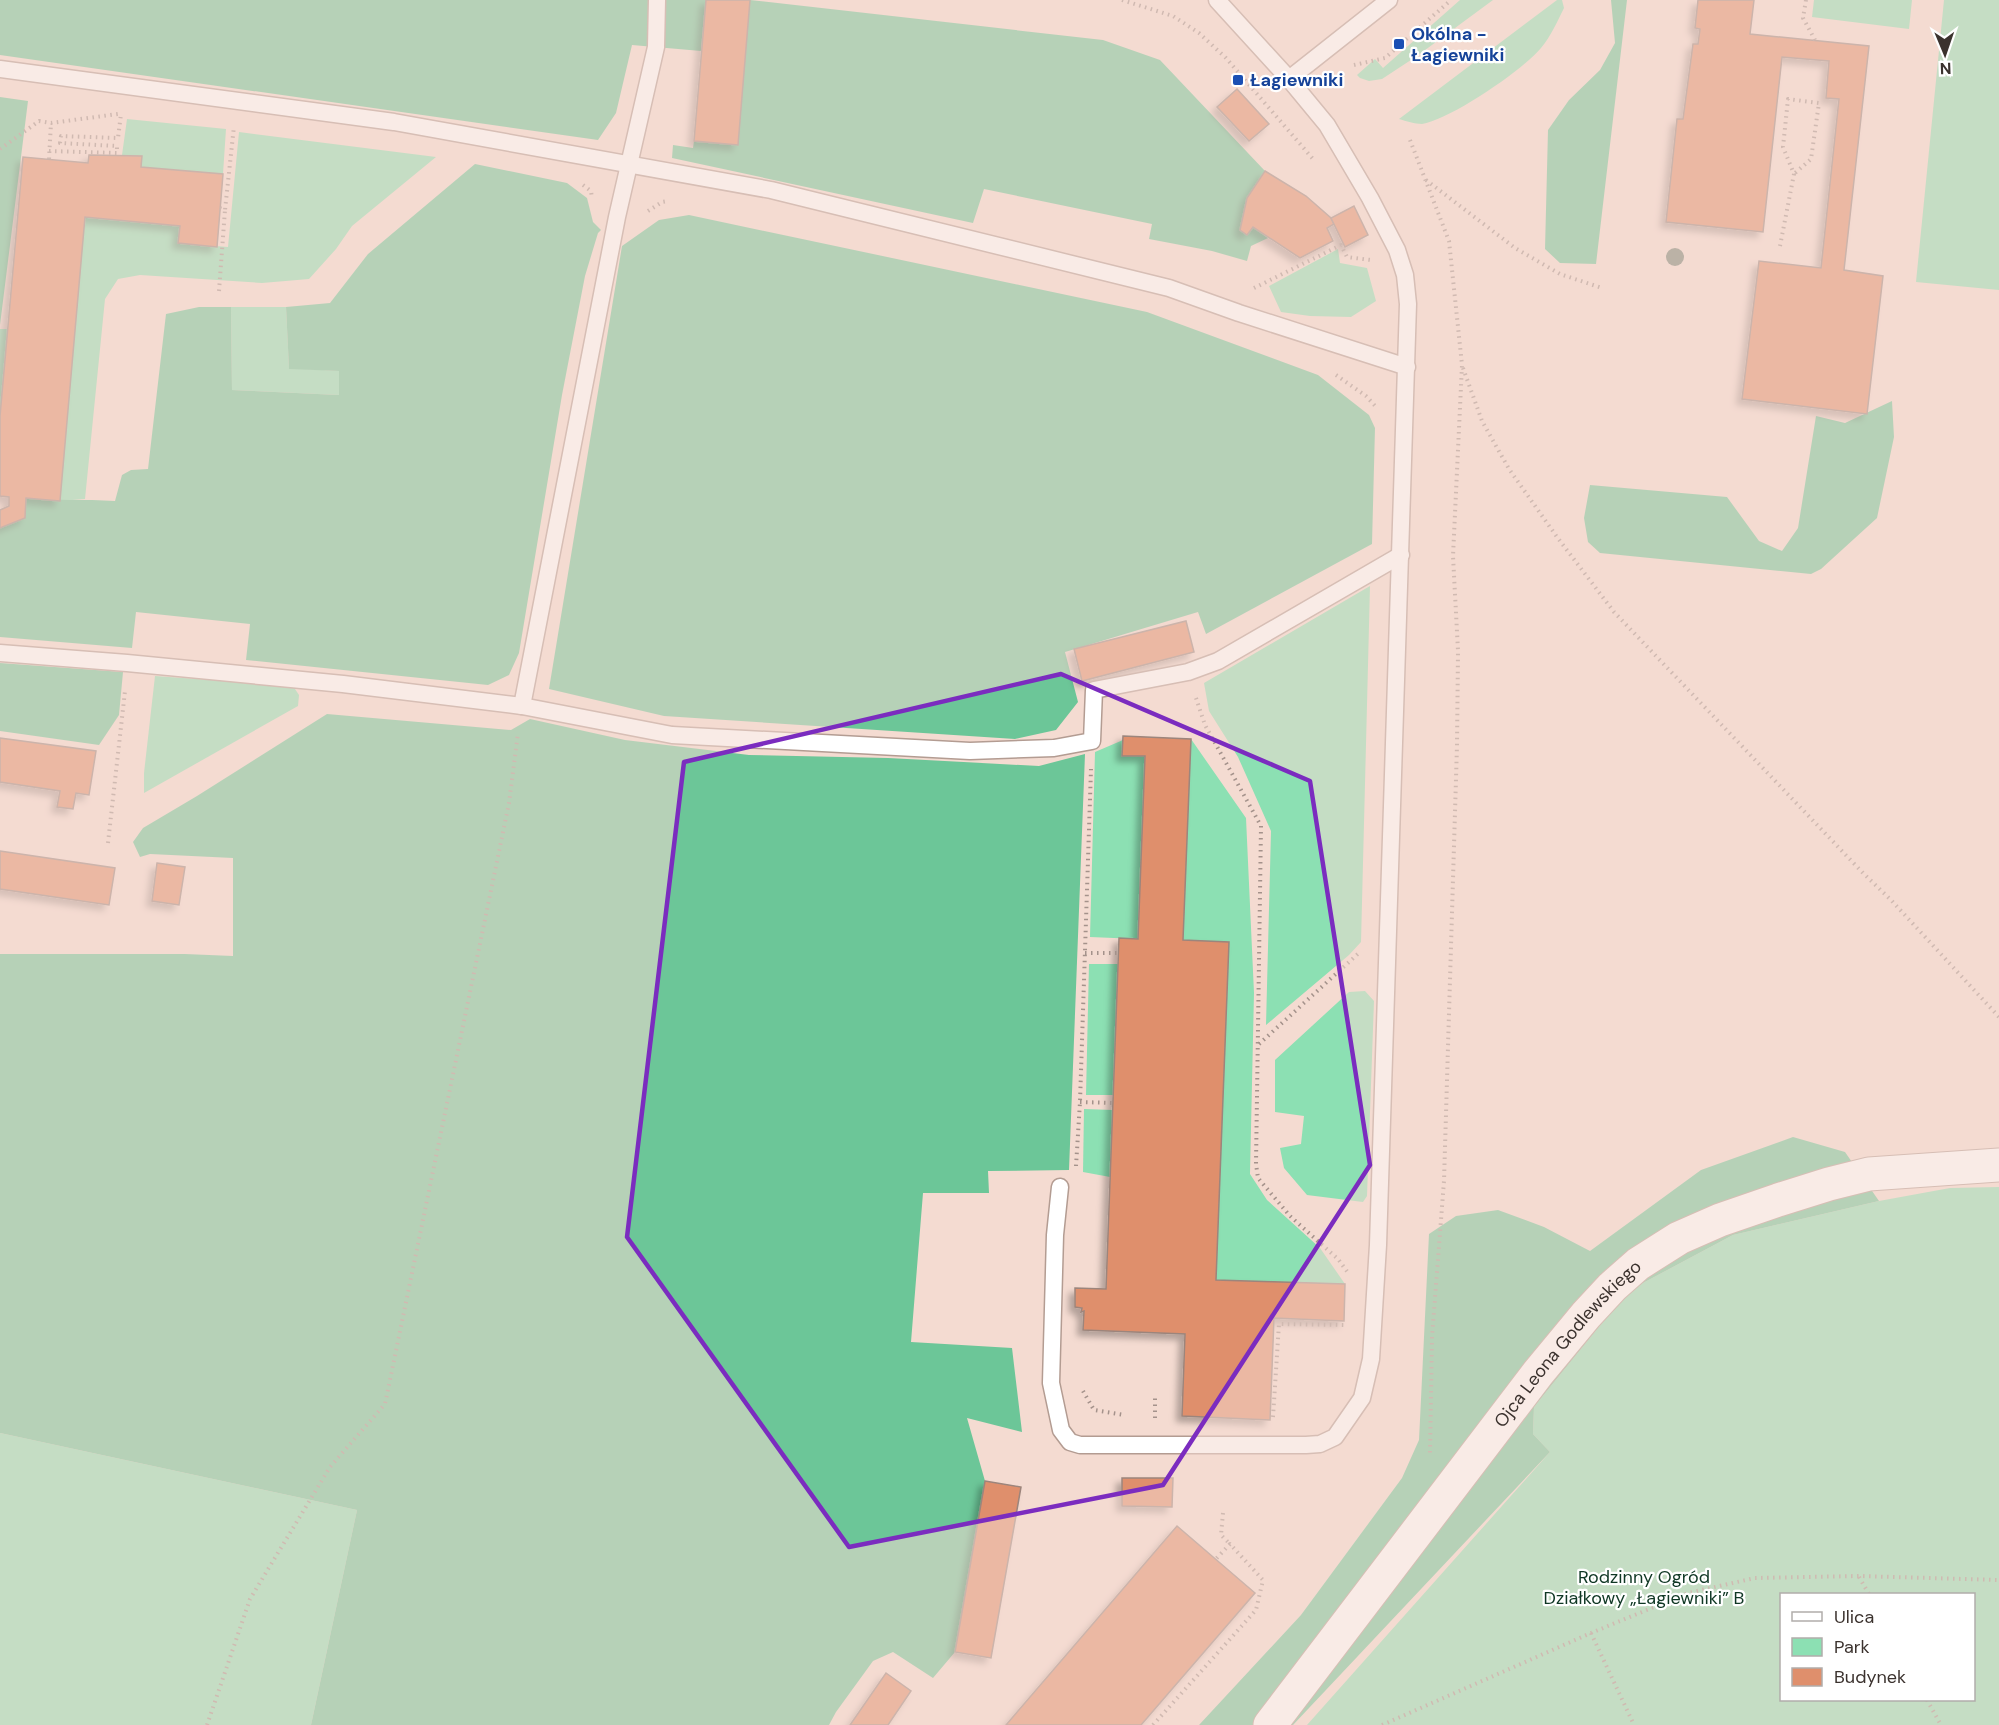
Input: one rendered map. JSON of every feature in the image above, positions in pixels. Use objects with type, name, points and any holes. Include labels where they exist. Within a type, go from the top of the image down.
[{"type":"street","name":"Ojca Leona Godlewskiego","points":[[1270,1725],[1538,1372],[1586,1315],[1638,1264],[1679,1238],[1720,1220],[1829,1184],[1869,1174],[1999,1165]]},
{"type":"lane","points":[[522,706],[617,217],[656,47],[657,0]]},
{"type":"lane","points":[[1060,1187],[1055,1235],[1051,1383],[1061,1430],[1070,1442],[1080,1445],[1306,1445],[1320,1444],[1335,1437],[1362,1398],[1371,1359],[1378,1245],[1408,304],[1405,275],[1397,250],[1370,198],[1327,125],[1289,79],[1217,0]]},
{"type":"lane","points":[[1289,79],[1389,0]]},
{"type":"lane","points":[[0,69],[394,122],[782,193],[1169,288],[1407,367]]},
{"type":"lane","points":[[0,653],[343,684],[522,706],[684,735],[970,751],[1054,748],[1092,741],[1094,690],[1188,672],[1218,661],[1401,555]]},
{"type":"path","points":[[1122,0],[1173,16],[1199,33],[1226,58],[1316,162]]},
{"type":"path","points":[[1353,65],[1385,58],[1451,0]]},
{"type":"path","points":[[1806,0],[1803,18],[1815,40]]},
{"type":"path","points":[[1780,246],[1794,174],[1783,147],[1788,99],[1819,103],[1811,159],[1794,174]]},
{"type":"path","points":[[0,149],[39,121],[51,123],[121,114],[118,138],[61,136],[60,143],[117,146],[117,153],[49,151]]},
{"type":"path","points":[[49,159],[51,123]]},
{"type":"path","points":[[223,124],[246,127]]},
{"type":"path","points":[[219,291],[223,209],[234,125]]},
{"type":"path","points":[[1410,140],[1449,241],[1462,365],[1454,556],[1458,651],[1457,745],[1444,1181],[1431,1337],[1430,1456]]},
{"type":"path","points":[[575,180],[591,191],[597,213],[634,220],[662,202],[672,200]]},
{"type":"path","points":[[1425,180],[1515,248],[1560,274],[1602,288]]},
{"type":"path","points":[[1239,313],[1248,291],[1341,245],[1347,256],[1371,260]]},
{"type":"path","points":[[1462,365],[1482,421],[1509,469],[1614,612],[1839,849],[1891,900],[1999,1017]]},
{"type":"path","points":[[1334,373],[1366,396],[1378,410]]},
{"type":"path","points":[[1188,672],[1204,725],[1261,826],[1256,1164],[1258,1178],[1290,1216],[1338,1259],[1355,1282]]},
{"type":"path","points":[[207,1725],[250,1599],[330,1467],[385,1404],[508,803],[522,706]]},
{"type":"path","points":[[108,843],[124,711]]},
{"type":"path","points":[[1060,1187],[1075,1171],[1080,1102],[1092,741]]},
{"type":"path","points":[[1259,1044],[1362,950]]},
{"type":"path","points":[[1085,953],[1119,953]]},
{"type":"path","points":[[1080,1102],[1113,1103]]},
{"type":"path","points":[[1272,1427],[1279,1324],[1355,1325]]},
{"type":"path","points":[[1082,1390],[1094,1410],[1134,1417]]},
{"type":"path","points":[[1154,1420],[1155,1396]]},
{"type":"path","points":[[1144,1419],[1165,1422]]},
{"type":"path","points":[[1153,1725],[1256,1610],[1263,1580],[1221,1535],[1223,1514]]},
{"type":"path","points":[[1215,1560],[1230,1544]]},
{"type":"path","points":[[1382,1725],[1688,1593],[1755,1578],[1859,1576],[1999,1580]]},
{"type":"path","points":[[1859,1576],[1868,1593]]},
{"type":"path","points":[[1591,1633],[1634,1725]]},
{"type":"path","points":[[1928,1701],[1941,1725]]},
{"type":"highlighted area","points":[[1061,674],[1310,781],[1370,1165],[1163,1485],[849,1547],[627,1237],[684,762]]},
{"type":"green space","points":[[0,0],[706,0],[701,51],[632,45],[616,113],[598,140],[0,55]]},
{"type":"green space","points":[[750,0],[1103,40],[1160,60],[1265,171],[1247,198],[1240,230],[1247,235],[1253,227],[1268,238],[1251,246],[1247,261],[1212,251],[1149,239],[1152,224],[984,189],[973,223],[672,158],[673,145],[693,148],[694,141],[738,144]]},
{"type":"green space","points":[[1460,0],[1493,0],[1382,79],[1369,81],[1357,75],[1375,59],[1383,68]]},
{"type":"green space","points":[[1557,0],[1562,0],[1564,8],[1554,29],[1541,48],[1519,69],[1450,114],[1422,124],[1399,119]]},
{"type":"green space","points":[[1611,0],[1627,0],[1596,264],[1560,263],[1545,249],[1548,130],[1569,100],[1600,70],[1615,43]]},
{"type":"green space","points":[[1814,0],[1912,0],[1909,29],[1812,17]]},
{"type":"green space","points":[[1944,0],[1999,0],[1999,290],[1916,282]]},
{"type":"green space","points":[[0,97],[28,101],[0,325]]},
{"type":"green space","points":[[127,119],[226,129],[223,174],[141,167],[141,156],[122,155]]},
{"type":"green space","points":[[239,132],[436,157],[352,226],[336,249],[309,279],[262,283],[140,275],[118,279],[105,299],[85,499],[60,501],[85,217],[180,226],[178,243],[228,247]]},
{"type":"green space","points":[[475,164],[567,183],[587,198],[593,222],[601,230],[598,233],[585,276],[562,395],[519,653],[509,675],[488,685],[246,660],[250,624],[136,612],[132,648],[0,637],[0,528],[25,518],[26,498],[115,501],[122,475],[131,470],[148,469],[166,314],[199,307],[231,307],[232,390],[339,395],[339,371],[289,369],[286,307],[330,303],[368,254]]},
{"type":"green space","points":[[689,215],[1147,312],[1318,375],[1369,415],[1375,428],[1372,544],[1206,634],[1198,612],[1065,652],[1078,702],[1056,730],[1015,739],[664,716],[549,689],[622,246],[659,220]]},
{"type":"green space","points":[[1338,249],[1340,263],[1367,268],[1376,301],[1351,317],[1310,316],[1281,312],[1269,286]]},
{"type":"green space","points":[[231,307],[286,307],[289,368],[339,371],[339,395],[232,390]]},
{"type":"green space","points":[[0,329],[8,329],[0,416]]},
{"type":"green space","points":[[1892,401],[1894,437],[1877,518],[1821,569],[1811,574],[1600,553],[1588,542],[1584,518],[1590,485],[1727,497],[1759,541],[1782,551],[1798,528],[1816,416],[1845,423]]},
{"type":"green space","points":[[1370,586],[1361,942],[1349,955],[1266,1025],[1271,831],[1238,757],[1209,711],[1204,683]]},
{"type":"green space","points":[[0,663],[123,672],[119,715],[99,745],[0,731]]},
{"type":"green space","points":[[155,676],[293,686],[299,695],[298,706],[144,793],[144,773]]},
{"type":"green space","points":[[327,714],[511,730],[530,719],[625,740],[749,755],[888,758],[1039,766],[1085,754],[1069,1170],[988,1171],[989,1193],[923,1193],[911,1342],[1012,1348],[1022,1432],[967,1418],[985,1481],[955,1652],[933,1678],[893,1652],[873,1661],[829,1725],[311,1725],[357,1510],[0,1433],[0,954],[233,956],[233,858],[150,854],[140,857],[133,842],[143,828]]},
{"type":"green space","points":[[1191,739],[1246,818],[1254,993],[1250,1174],[1267,1200],[1320,1248],[1345,1284],[1216,1280],[1229,942],[1183,940]]},
{"type":"green space","points":[[1123,740],[1123,756],[1145,756],[1138,939],[1090,937],[1095,752]]},
{"type":"green space","points":[[1089,964],[1118,964],[1113,1095],[1086,1095]]},
{"type":"green space","points":[[1365,991],[1374,1001],[1367,1196],[1363,1202],[1307,1195],[1284,1168],[1280,1148],[1301,1144],[1304,1116],[1275,1112],[1275,1060],[1349,992]]},
{"type":"green space","points":[[1084,1109],[1113,1110],[1110,1177],[1083,1172]]},
{"type":"green space","points":[[1793,1137],[1845,1152],[1879,1201],[1733,1235],[1628,1291],[1534,1407],[1533,1434],[1550,1452],[1293,1725],[1199,1725],[1301,1615],[1402,1478],[1419,1440],[1429,1234],[1456,1216],[1498,1210],[1544,1227],[1590,1251],[1701,1170]]},
{"type":"green space","name":"Rodzinny Ogród Działkowy „Łagiewniki” B","points":[[1999,1187],[1999,1725],[1307,1725],[1550,1452],[1533,1434],[1534,1407],[1628,1291],[1733,1235],[1879,1201],[1950,1188]]},
{"type":"green space","points":[[0,1433],[357,1510],[311,1725],[0,1725]]},
{"type":"building","points":[[706,0],[750,0],[738,145],[694,141]]},
{"type":"building","points":[[1698,0],[1754,0],[1750,34],[1869,46],[1844,270],[1883,276],[1867,414],[1742,399],[1759,261],[1821,268],[1839,99],[1826,98],[1829,61],[1782,57],[1763,232],[1666,222],[1677,119],[1683,119],[1693,44],[1698,44],[1700,29],[1695,28]]},
{"type":"building","points":[[1237,89],[1269,124],[1249,141],[1217,107]]},
{"type":"building","points":[[89,155],[142,156],[141,167],[223,174],[217,247],[178,243],[180,226],[85,217],[60,501],[26,498],[25,518],[0,528],[0,510],[9,506],[9,497],[0,496],[0,416],[23,157],[88,163]]},
{"type":"building","points":[[1265,171],[1306,196],[1331,218],[1334,224],[1327,228],[1333,241],[1300,258],[1253,227],[1247,235],[1240,230],[1247,198]]},
{"type":"building","points":[[1354,206],[1368,235],[1345,247],[1331,218]]},
{"type":"building","points":[[1186,621],[1194,652],[1082,681],[1074,649]]},
{"type":"building","points":[[1123,736],[1191,739],[1183,940],[1229,942],[1216,1280],[1345,1284],[1344,1321],[1274,1318],[1270,1420],[1182,1416],[1185,1334],[1083,1330],[1084,1311],[1081,1312],[1082,1308],[1075,1307],[1075,1288],[1106,1289],[1119,938],[1138,939],[1145,756],[1122,756]]},
{"type":"building","points":[[0,738],[96,751],[89,795],[76,793],[73,809],[57,807],[60,791],[0,782]]},
{"type":"building","points":[[0,851],[115,868],[109,905],[0,889]]},
{"type":"building","points":[[157,863],[185,867],[179,905],[152,901]]},
{"type":"building","points":[[1122,1478],[1173,1478],[1172,1507],[1122,1506]]},
{"type":"building","points":[[985,1481],[1021,1487],[991,1658],[955,1652]]},
{"type":"building","points":[[1177,1526],[1255,1593],[1141,1725],[1006,1725]]},
{"type":"building","points":[[886,1673],[911,1691],[888,1725],[850,1725]]},
{"type":"place","name":"Okólna - Łagiewniki","points":[[1399,44]]},
{"type":"place","name":"Łagiewniki","points":[[1238,80]]}]
